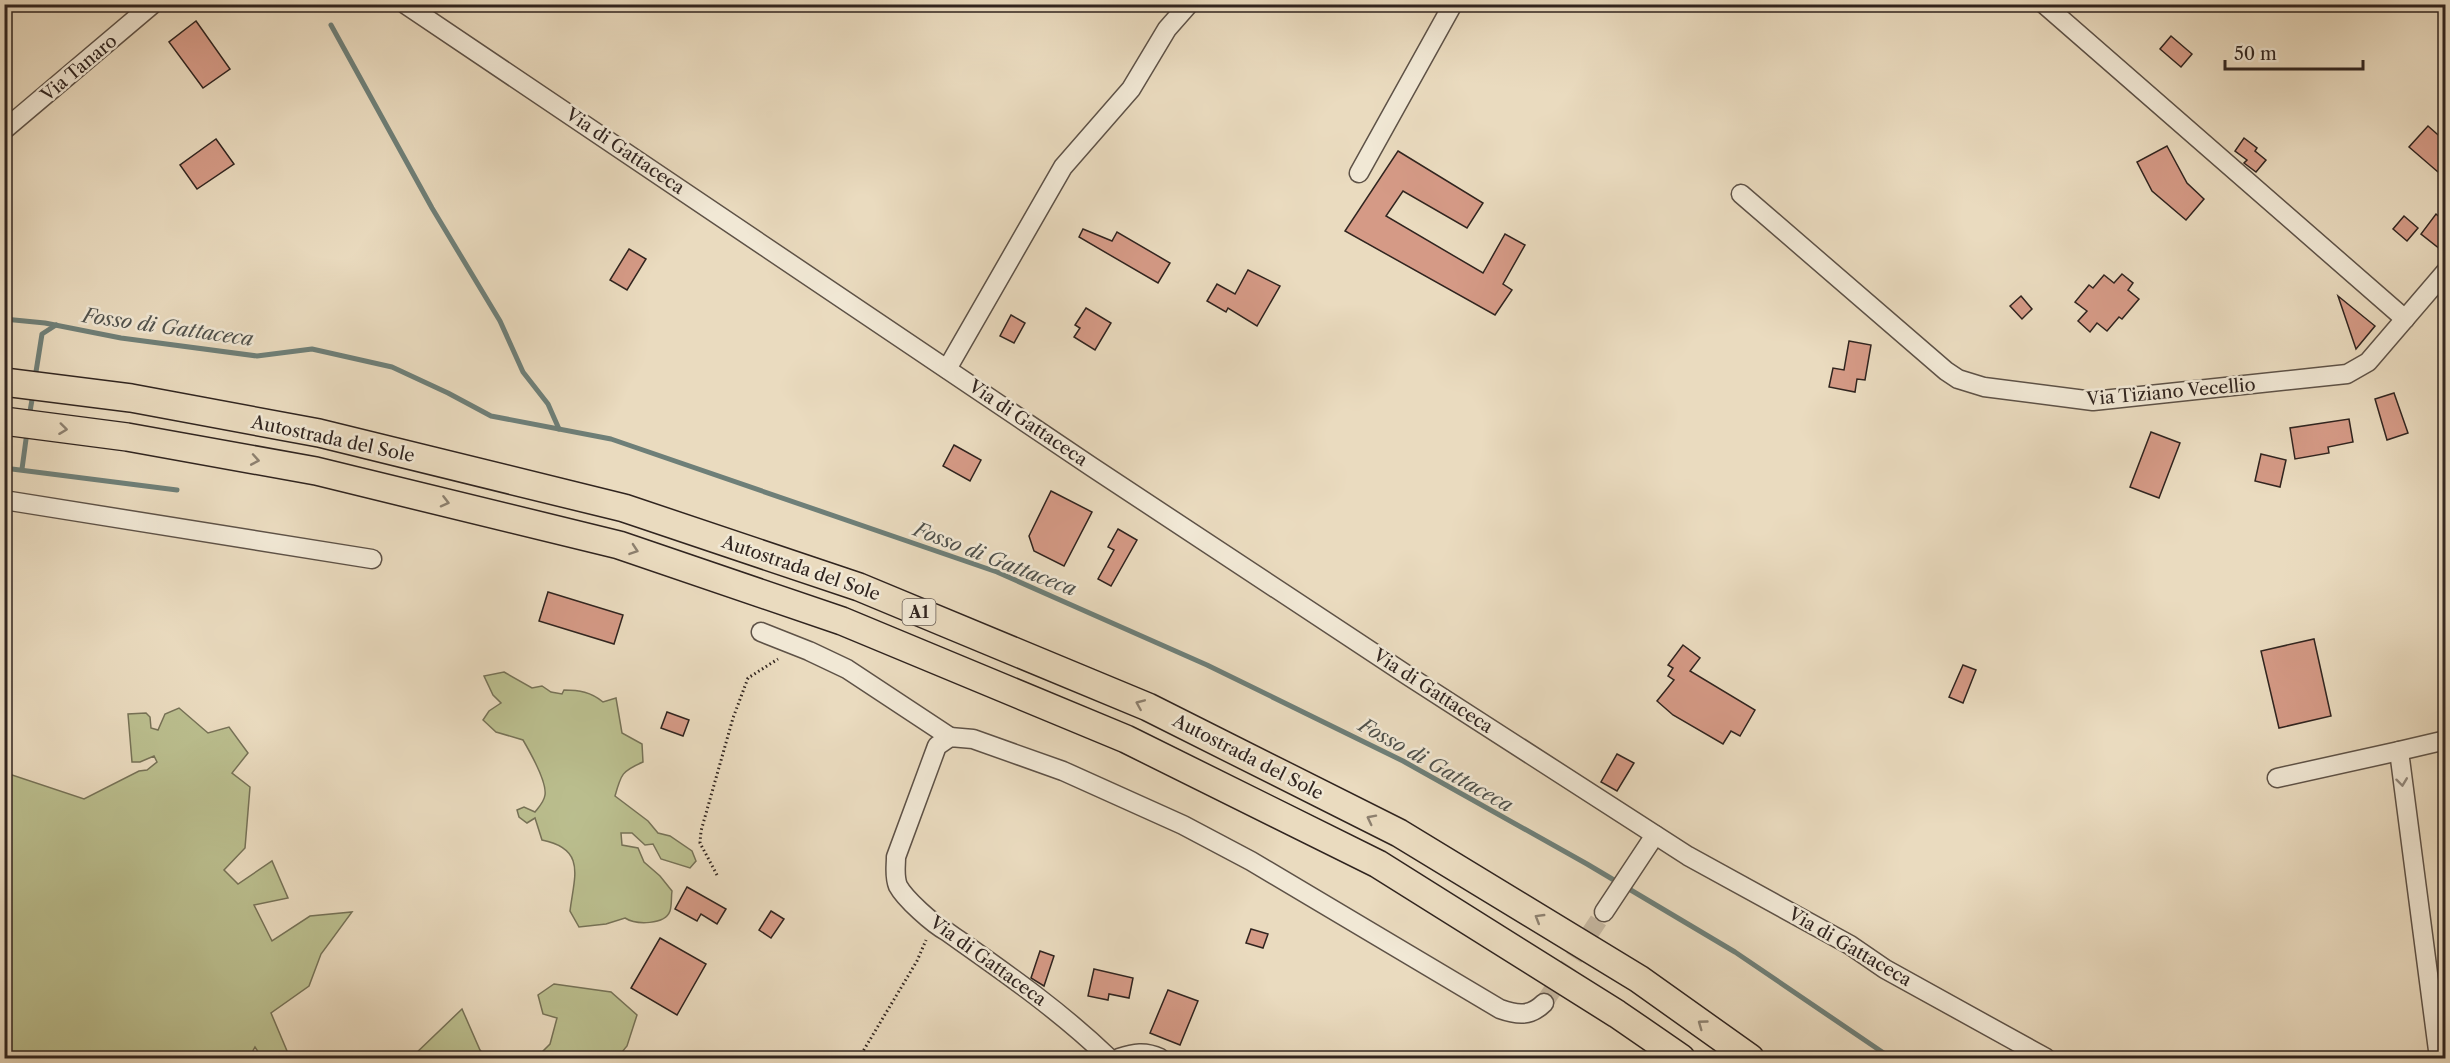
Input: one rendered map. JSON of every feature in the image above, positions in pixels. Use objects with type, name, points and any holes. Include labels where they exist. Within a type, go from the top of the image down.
[{"type":"highway","name":"Autostrada del Sole","points":[[4,382],[131,398],[319,433],[624,508],[859,586],[1148,707],[1399,833],[1639,980],[1750,1059]]},
{"type":"highway","name":"Autostrada del Sole","points":[[4,422],[127,437],[316,471],[619,545],[842,621],[1126,739],[1377,864],[1617,1014],[1681,1059]]},
{"type":"street","name":"Via Tanaro","points":[[4,130],[153,4]]},
{"type":"street","name":"Via di Gattaceca","points":[[405,4],[1407,675],[1655,835],[1688,856],[1850,945],[1886,969],[2046,1059]]},
{"type":"street","points":[[947,369],[1063,167],[1131,89],[1167,29],[1189,4]]},
{"type":"street","points":[[1359,173],[1453,4]]},
{"type":"street","points":[[2044,4],[2405,319]]},
{"type":"street","name":"Via Tiziano Vecellio","points":[[1741,194],[1958,380],[1984,387],[2068,399],[2105,400],[2336,377],[2355,371],[2368,362],[2445,271]]},
{"type":"street","points":[[4,500],[372,559]]},
{"type":"street","points":[[761,632],[847,669],[950,737],[973,739],[1063,771],[1184,825],[1251,861],[1500,1009],[1525,1014],[1539,1008],[1544,1003]]},
{"type":"street","name":"Via di Gattaceca","points":[[950,737],[937,746],[896,857],[895,873],[899,887],[932,924],[946,931],[1074,1024],[1108,1059]]},
{"type":"street","points":[[2277,778],[2445,740]]},
{"type":"street","points":[[2399,751],[2439,1059]]},
{"type":"street","points":[[1604,912],[1655,835]]},
{"type":"street","points":[[1119,1059],[1133,1053],[1149,1053],[1160,1059]]},
{"type":"path","points":[[717,875],[700,843],[701,831],[733,718],[748,678],[799,648]]},
{"type":"path","points":[[859,1059],[917,961],[932,924]]},
{"type":"green space","points":[[504,672],[532,688],[542,686],[551,692],[562,694],[564,690],[580,691],[603,702],[616,698],[622,733],[642,744],[643,762],[623,774],[615,796],[648,821],[658,833],[670,836],[692,851],[696,861],[690,868],[661,859],[653,844],[645,845],[632,833],[621,833],[622,845],[638,848],[644,862],[672,891],[670,911],[667,916],[643,923],[625,918],[606,924],[579,927],[570,911],[575,876],[572,857],[556,844],[542,840],[535,818],[527,823],[519,817],[517,810],[524,807],[535,812],[544,800],[545,789],[537,767],[523,740],[496,732],[483,720],[489,711],[501,703],[493,695],[484,676]]},
{"type":"green space","points":[[179,708],[208,733],[229,727],[248,753],[232,773],[250,787],[245,848],[224,870],[238,884],[272,861],[288,898],[254,905],[272,941],[310,916],[352,912],[321,954],[309,986],[271,1013],[290,1058],[262,1058],[255,1047],[249,1058],[5,1058],[5,732],[9,753],[9,774],[84,799],[139,771],[147,770],[157,762],[154,756],[140,762],[132,762],[128,714],[146,713],[150,717],[151,728],[158,730],[165,714]]},
{"type":"green space","points":[[554,984],[611,992],[637,1015],[627,1046],[617,1058],[536,1058],[550,1044],[557,1018],[543,1014],[538,995]]},
{"type":"green space","points":[[462,1009],[480,1050],[487,1058],[411,1058]]},
{"type":"building","points":[[196,21],[230,69],[203,88],[169,42]]},
{"type":"building","points":[[2171,36],[2192,54],[2181,67],[2160,49]]},
{"type":"building","points":[[2428,126],[2445,141],[2445,163],[2438,172],[2409,147]]},
{"type":"building","points":[[2244,138],[2257,148],[2255,151],[2266,160],[2256,172],[2244,163],[2247,160],[2235,151]]},
{"type":"building","points":[[216,139],[234,164],[197,189],[180,165]]},
{"type":"building","points":[[2167,146],[2187,183],[2204,199],[2186,220],[2152,191],[2137,162]]},
{"type":"building","points":[[1398,151],[1483,203],[1467,228],[1403,191],[1386,216],[1483,273],[1505,234],[1525,245],[1503,284],[1512,290],[1495,315],[1345,231]]},
{"type":"building","points":[[2436,214],[2445,222],[2445,253],[2421,234]]},
{"type":"building","points":[[2404,216],[2418,228],[2407,241],[2393,229]]},
{"type":"building","points":[[1083,229],[1112,241],[1117,232],[1170,263],[1158,283],[1079,237]]},
{"type":"building","points":[[629,249],[646,259],[627,290],[610,280]]},
{"type":"building","points":[[1248,270],[1280,286],[1257,326],[1228,308],[1226,312],[1207,301],[1217,284],[1235,294]]},
{"type":"building","points":[[2122,274],[2133,283],[2128,290],[2139,299],[2122,319],[2119,317],[2107,331],[2097,323],[2090,332],[2078,321],[2087,311],[2075,302],[2089,285],[2093,288],[2104,275],[2114,283]]},
{"type":"building","points":[[2021,296],[2032,309],[2022,319],[2010,306]]},
{"type":"building","points":[[2338,296],[2375,326],[2356,349]]},
{"type":"building","points":[[1086,308],[1111,323],[1095,350],[1074,337],[1080,328],[1075,325]]},
{"type":"building","points":[[1011,315],[1025,323],[1014,343],[1000,336]]},
{"type":"building","points":[[1849,341],[1871,345],[1865,380],[1857,379],[1855,392],[1829,387],[1833,368],[1844,370]]},
{"type":"building","points":[[2394,393],[2408,433],[2387,440],[2375,399]]},
{"type":"building","points":[[2349,419],[2353,442],[2328,447],[2329,453],[2295,459],[2290,428]]},
{"type":"building","points":[[2151,432],[2180,443],[2159,498],[2130,487]]},
{"type":"building","points":[[954,445],[981,460],[970,481],[943,466]]},
{"type":"building","points":[[2261,454],[2286,460],[2280,487],[2255,481]]},
{"type":"building","points":[[1051,491],[1092,512],[1064,566],[1034,551],[1029,536]]},
{"type":"building","points":[[1118,529],[1137,540],[1111,586],[1098,579],[1114,550],[1108,547]]},
{"type":"building","points":[[548,592],[623,615],[614,644],[539,621]]},
{"type":"building","points":[[2314,639],[2331,716],[2279,728],[2261,651]]},
{"type":"building","points":[[1683,645],[1700,658],[1690,671],[1755,710],[1740,736],[1731,731],[1723,744],[1673,715],[1657,701],[1674,680],[1668,676],[1673,668],[1668,665]]},
{"type":"building","points":[[1963,665],[1976,670],[1963,703],[1949,697]]},
{"type":"building","points":[[667,712],[689,720],[683,736],[661,728]]},
{"type":"building","points":[[1617,754],[1634,763],[1617,791],[1601,782]]},
{"type":"building","points":[[687,887],[726,909],[717,924],[701,914],[697,921],[675,909]]},
{"type":"building","points":[[771,911],[784,919],[771,938],[759,930]]},
{"type":"building","points":[[1251,929],[1268,934],[1263,948],[1246,943]]},
{"type":"building","points":[[660,938],[706,964],[677,1015],[631,988]]},
{"type":"building","points":[[1040,951],[1054,956],[1044,986],[1031,978]]},
{"type":"building","points":[[1094,969],[1133,978],[1129,998],[1109,994],[1108,1000],[1088,996]]},
{"type":"building","points":[[1168,990],[1198,1001],[1180,1045],[1150,1033]]},
{"type":"waterway","points":[[331,25],[432,208],[500,321],[523,372],[548,404],[559,429]]},
{"type":"waterway","name":"Fosso di Gattaceca","points":[[4,319],[45,323],[121,338],[257,356],[312,349],[392,367],[491,416],[611,439],[997,572],[1207,665],[1403,761],[1587,864],[1735,952],[1891,1058]]},
{"type":"waterway","points":[[35,378],[42,334],[56,325]]},
{"type":"waterway","points":[[29,417],[33,394]]},
{"type":"waterway","points":[[22,469],[27,432]]},
{"type":"waterway","points":[[4,468],[177,490]]},
{"type":"tunnel","points":[[1544,1003],[1604,912]]}]
